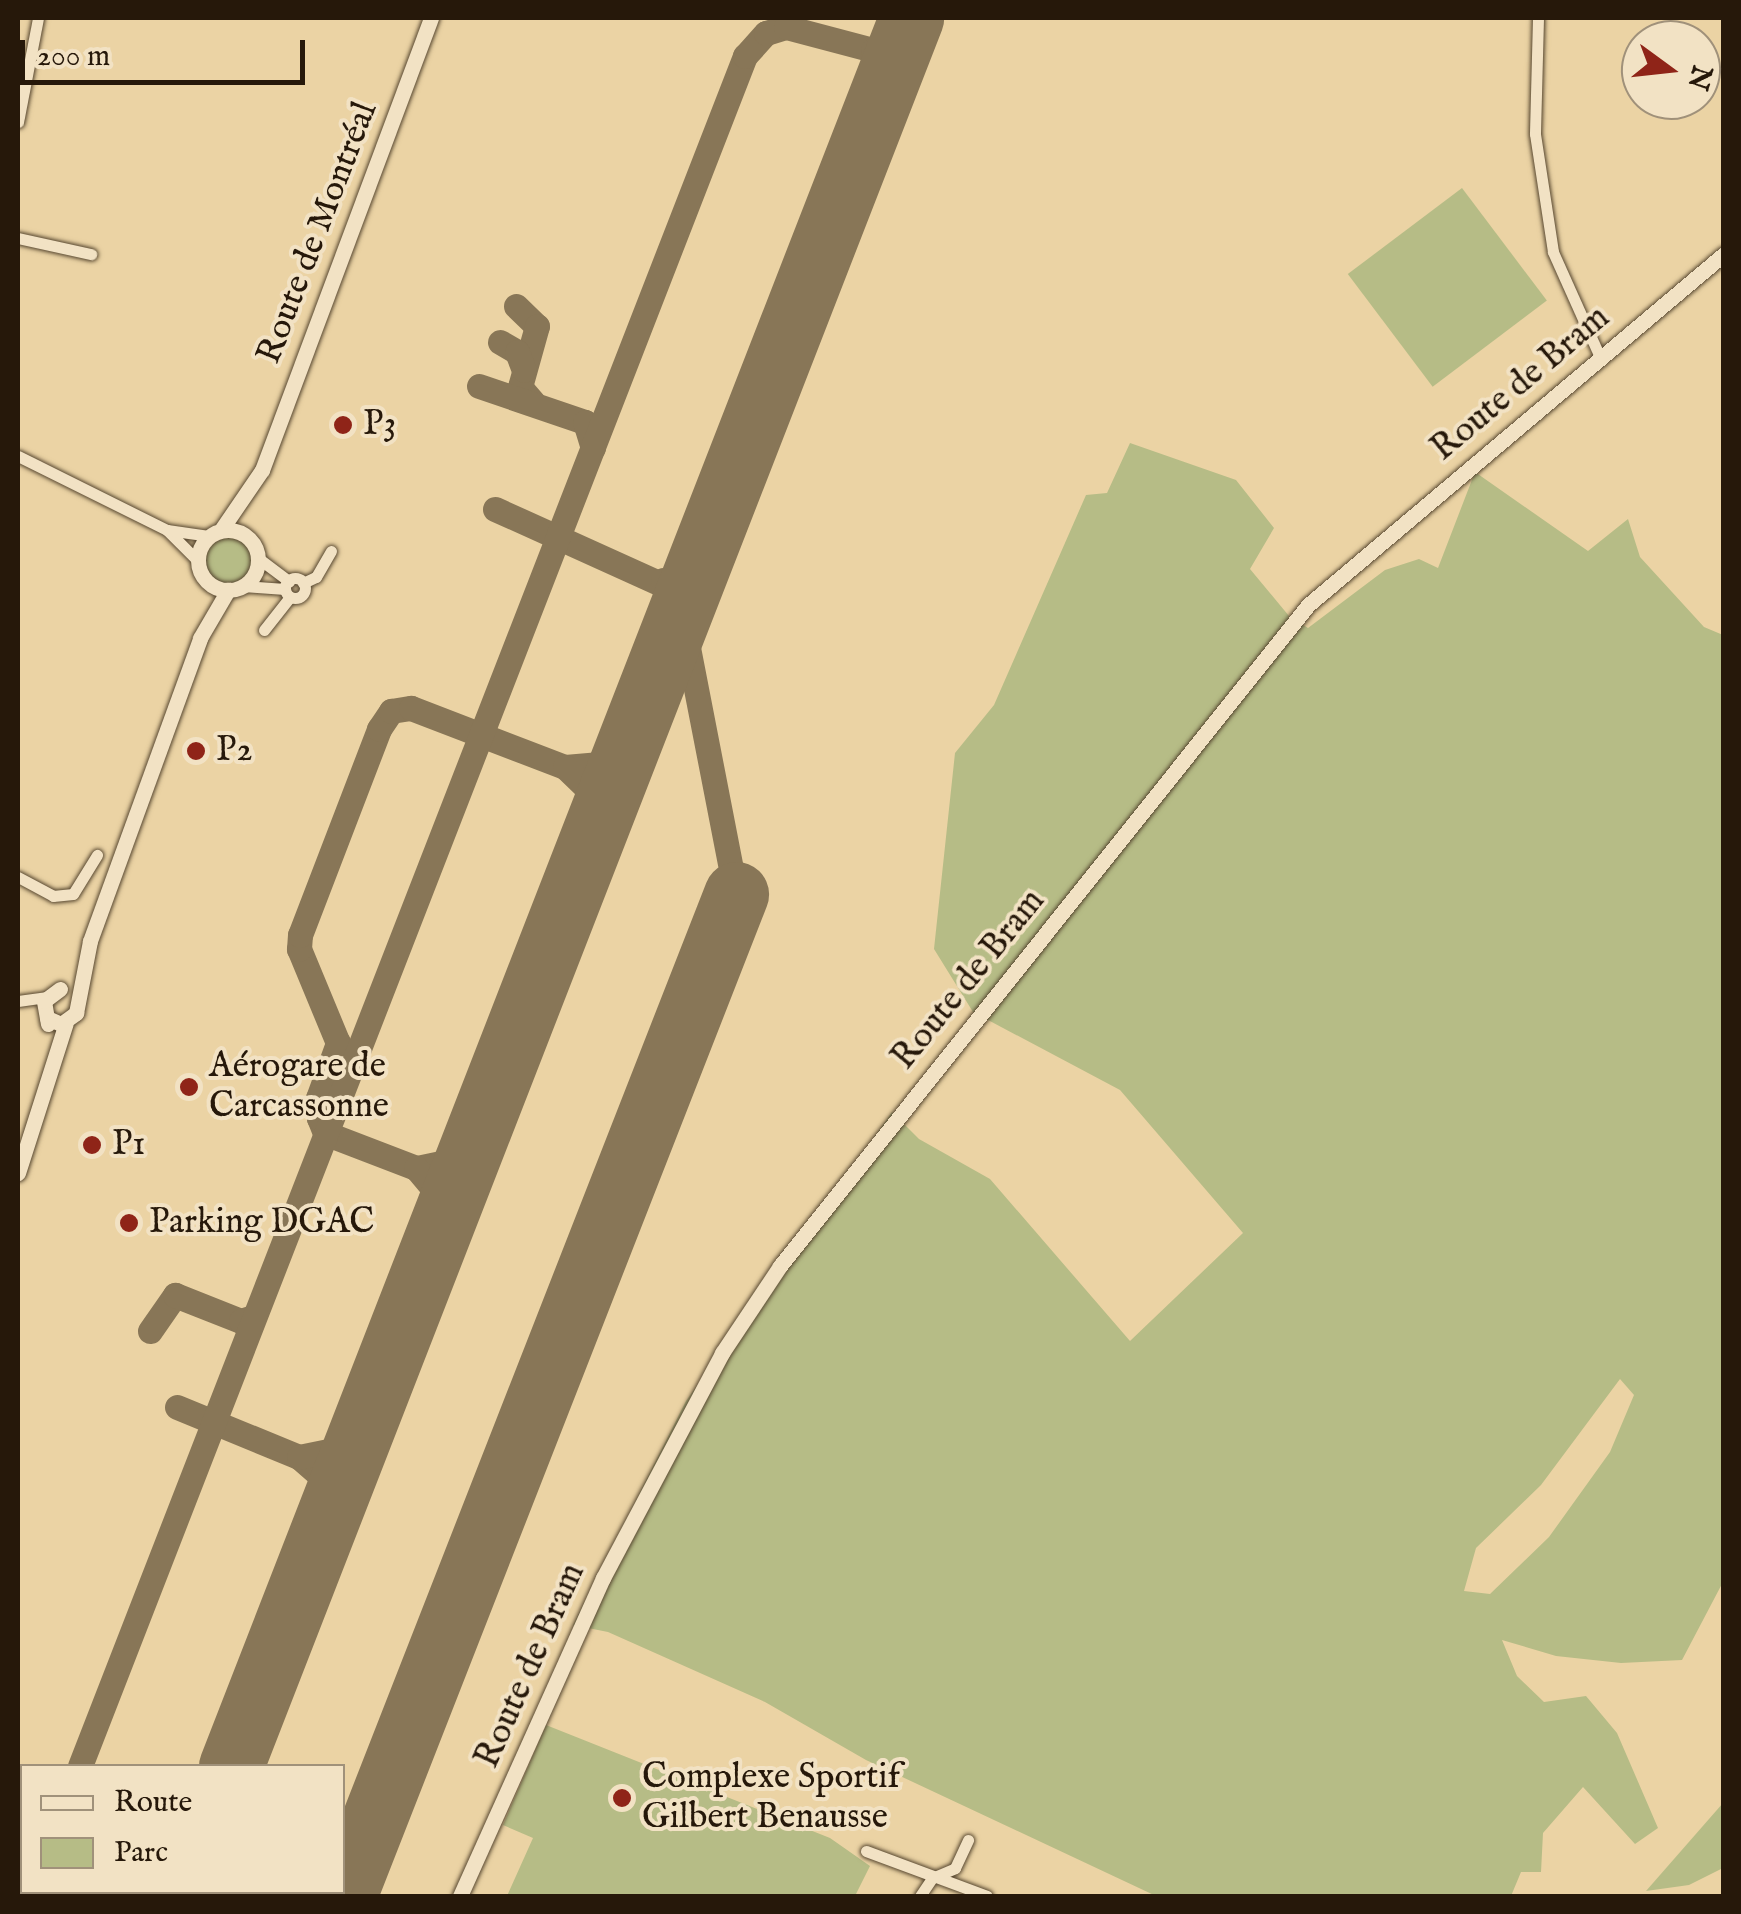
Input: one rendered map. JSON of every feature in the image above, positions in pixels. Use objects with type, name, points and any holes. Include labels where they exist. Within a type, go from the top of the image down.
[{"type":"main road","name":"Route de Montréal","points":[[251,540],[262,470],[431,18]]},
{"type":"main road","name":"Route de Bram","points":[[460,1896],[603,1578],[722,1353],[780,1266],[1308,605],[1724,254]]},
{"type":"main road","name":"Route de Montréal","points":[[215,533],[262,470]]},
{"type":"main road","points":[[44,1086],[54,1003],[90,940],[200,638],[207,582],[198,561],[215,533],[251,540],[258,558],[200,638]]},
{"type":"main road","points":[[207,582],[236,588]]},
{"type":"main road","points":[[54,1003],[66,1023]]},
{"type":"main road","points":[[18,1173],[66,1023],[76,1013],[54,1003]]},
{"type":"street","points":[[18,122],[38,18]]},
{"type":"street","points":[[1538,18],[1534,116],[1553,252],[1600,357]]},
{"type":"street","points":[[18,238],[91,254]]},
{"type":"street","points":[[18,456],[167,530],[198,561]]},
{"type":"street","points":[[167,530],[215,533]]},
{"type":"street","points":[[236,588],[288,589],[302,595],[303,583],[316,577],[331,551]]},
{"type":"street","points":[[258,558],[288,589]]},
{"type":"street","points":[[264,630],[288,589]]},
{"type":"street","points":[[18,878],[53,896],[74,894],[97,855]]},
{"type":"street","points":[[920,1896],[932,1878],[955,1868],[968,1840]]},
{"type":"street","points":[[866,1852],[987,1896]]},
{"type":"green space","points":[[1462,188],[1547,301],[1433,387],[1348,274]]},
{"type":"green space","points":[[1130,443],[1236,480],[1274,528],[1250,569],[1289,616],[1308,628],[1385,570],[1419,559],[1438,568],[1475,472],[1588,551],[1628,519],[1640,557],[1704,627],[1723,635],[1723,1582],[1682,1660],[1621,1663],[1556,1656],[1502,1640],[1517,1676],[1544,1702],[1586,1696],[1617,1733],[1658,1828],[1635,1844],[1583,1787],[1543,1833],[1541,1872],[1521,1872],[1511,1896],[1156,1896],[866,1760],[765,1702],[608,1632],[573,1625],[686,1401],[892,1112],[919,1139],[990,1179],[1130,1341],[1243,1233],[1120,1090],[973,1012],[934,949],[955,753],[994,705],[1086,495],[1107,493]],"holes":[[[1620,1379],[1634,1395],[1610,1452],[1549,1537],[1490,1594],[1464,1591],[1476,1548],[1541,1485]]]},
{"type":"green space","points":[[229,538],[245,545],[252,561],[245,577],[229,584],[213,577],[206,561],[213,545]]},
{"type":"green space","name":"Complexe Sportif Gilbert Benausse","points":[[546,1725],[830,1838],[870,1866],[855,1896],[507,1896],[533,1838],[503,1825]]},
{"type":"green space","points":[[1723,1803],[1723,1868],[1689,1885],[1646,1891]]},
{"type":"taxiway","points":[[81,1764],[745,56],[766,33],[786,27],[873,50],[893,49],[902,40]]},
{"type":"taxiway","points":[[516,306],[537,326],[520,387],[533,402]]},
{"type":"taxiway","points":[[500,342],[517,352],[524,370]]},
{"type":"taxiway","points":[[479,386],[585,422],[593,448]]},
{"type":"taxiway","points":[[495,509],[677,591],[736,894]]},
{"type":"taxiway","points":[[663,580],[682,580],[698,566]]},
{"type":"taxiway","points":[[475,1140],[455,1160],[416,1168],[325,1133],[319,1118],[318,1098],[338,1043],[299,949],[300,935],[379,729],[391,711],[411,708],[565,767],[594,795],[596,829]]},
{"type":"taxiway","points":[[565,767],[603,764],[631,739]]},
{"type":"taxiway","points":[[416,1168],[436,1192],[441,1226]]},
{"type":"taxiway","points":[[150,1331],[175,1295],[241,1321],[253,1317]]},
{"type":"taxiway","points":[[177,1407],[299,1457],[323,1478],[327,1519]]},
{"type":"taxiway","points":[[299,1457],[343,1448],[365,1421]]},
{"type":"runway","points":[[232,1764],[911,18]]},
{"type":"runway","points":[[345,1893],[736,894]]},
{"type":"place","name":"P3","points":[[343,425]]},
{"type":"place","name":"P2","points":[[196,751]]},
{"type":"place","name":"Aérogare de Carcassonne","points":[[189,1087]]},
{"type":"place","name":"P1","points":[[92,1145]]},
{"type":"place","name":"Parking DGAC","points":[[129,1223]]},
{"type":"place","name":"Complexe Sportif Gilbert Benausse","points":[[622,1798]]}]
